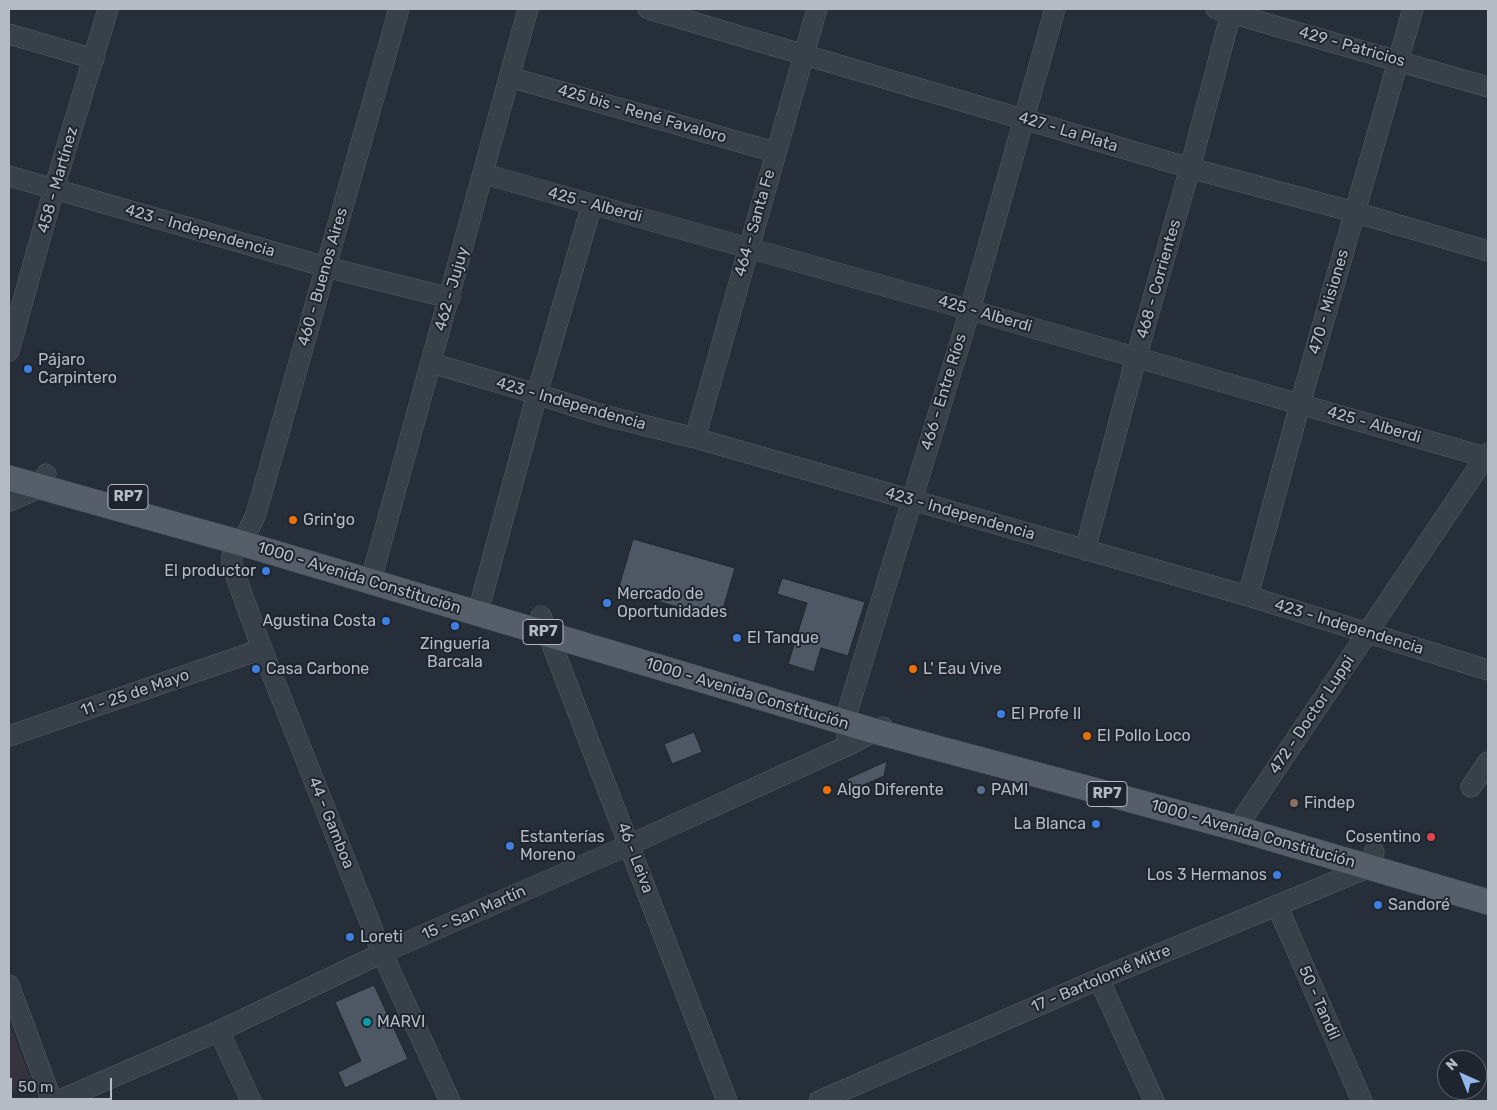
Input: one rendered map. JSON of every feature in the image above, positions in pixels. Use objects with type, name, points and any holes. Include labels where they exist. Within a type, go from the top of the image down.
[{"type":"main road","name":"1000 - Avenida Constitución","points":[[9,462],[44,481]]},
{"type":"main road","name":"1000 - Avenida Constitución","points":[[9,478],[44,481],[245,537],[545,625],[847,726],[882,727],[1242,822],[1372,859],[1488,885]]},
{"type":"main road","name":"1000 - Avenida Constitución","points":[[245,537],[482,597],[545,625]]},
{"type":"main road","name":"1000 - Avenida Constitución","points":[[1372,859],[1488,902]]},
{"type":"street","name":"458 - Martínez","points":[[9,351],[54,189],[108,9]]},
{"type":"street","name":"460 - Buenos Aires","points":[[245,537],[256,514],[399,9]]},
{"type":"street","name":"462 - Jujuy","points":[[374,569],[528,9]]},
{"type":"street","name":"427 - La Plata","points":[[648,9],[1190,168],[1354,212],[1488,251]]},
{"type":"street","name":"464 - Santa Fe","points":[[696,438],[816,9]]},
{"type":"street","name":"466 - Entre Ríos","points":[[847,726],[911,500],[970,310],[1055,9]]},
{"type":"street","name":"470 - Misiones","points":[[1248,596],[1354,212],[1414,9]]},
{"type":"street","name":"429 - Patricios","points":[[1226,10],[1488,86]]},
{"type":"street","name":"468 - Corrientes","points":[[1085,550],[1136,358],[1190,168],[1226,10]]},
{"type":"street","points":[[9,34],[94,59]]},
{"type":"street","name":"425 bis - René Favaloro","points":[[508,77],[775,152]]},
{"type":"street","name":"425 - Alberdi","points":[[484,174],[1487,455]]},
{"type":"street","name":"423 - Independencia","points":[[9,176],[326,267],[450,298]]},
{"type":"street","points":[[482,597],[537,394],[592,204]]},
{"type":"street","name":"423 - Independencia","points":[[431,363],[599,414],[696,438],[1248,596],[1488,670]]},
{"type":"street","name":"472 - Doctor Luppi","points":[[1242,822],[1487,455]]},
{"type":"street","points":[[9,501],[44,481]]},
{"type":"street","name":"44 - Gamboa","points":[[245,537],[232,555],[232,566],[262,650],[382,953],[450,1101]]},
{"type":"street","name":"46 - Leiva","points":[[545,625],[728,1101]]},
{"type":"street","name":"11 - 25 de Mayo","points":[[9,736],[262,650]]},
{"type":"street","name":"15 - San Martín","points":[[58,1101],[219,1031],[382,953],[630,845],[847,726]]},
{"type":"street","points":[[1471,787],[1488,762]]},
{"type":"street","name":"17 - Bartolomé Mitre","points":[[819,1101],[1099,979],[1277,905],[1372,859]]},
{"type":"street","name":"50 - Tandil","points":[[1277,905],[1362,1101]]},
{"type":"street","points":[[1099,979],[1154,1101]]},
{"type":"street","points":[[9,985],[52,1101]]},
{"type":"street","points":[[219,1031],[251,1101]]},
{"type":"shaded area","points":[[9,1022],[32,1083],[9,1093]]},
{"type":"building","points":[[633,539],[735,568],[720,619],[618,590]]},
{"type":"building","points":[[782,578],[865,602],[848,656],[821,648],[814,672],[788,664],[807,603],[777,594]]},
{"type":"building","points":[[694,732],[702,752],[672,764],[664,744]]},
{"type":"building","points":[[887,761],[884,776],[852,790],[847,779]]},
{"type":"building","name":"MARVI","points":[[374,985],[408,1059],[345,1088],[338,1072],[361,1061],[335,1002]]},
{"type":"place","name":"Pájaro Carpintero","points":[[28,369]]},
{"type":"place","name":"Grin'go","points":[[293,520]]},
{"type":"place","name":"El productor","points":[[266,571]]},
{"type":"place","name":"Mercado de Oportunidades","points":[[607,603]]},
{"type":"place","name":"Agustina Costa","points":[[386,621]]},
{"type":"place","name":"Zinguería Barcala","points":[[455,626]]},
{"type":"place","name":"El Tanque","points":[[737,638]]},
{"type":"place","name":"Casa Carbone","points":[[256,669]]},
{"type":"place","name":"L' Eau Vive","points":[[913,669]]},
{"type":"place","name":"El Profe II","points":[[1001,714]]},
{"type":"place","name":"El Pollo Loco","points":[[1087,736]]},
{"type":"place","name":"Algo Diferente","points":[[827,790]]},
{"type":"place","name":"PAMI","points":[[981,790]]},
{"type":"place","name":"Findep","points":[[1294,803]]},
{"type":"place","name":"La Blanca","points":[[1096,824]]},
{"type":"place","name":"Cosentino","points":[[1431,837]]},
{"type":"place","name":"Estanterías Moreno","points":[[510,846]]},
{"type":"place","name":"Los 3 Hermanos","points":[[1277,875]]},
{"type":"place","name":"Sandoré","points":[[1378,905]]},
{"type":"place","name":"Loreti","points":[[350,937]]},
{"type":"place","name":"MARVI","points":[[367,1022]]}]
